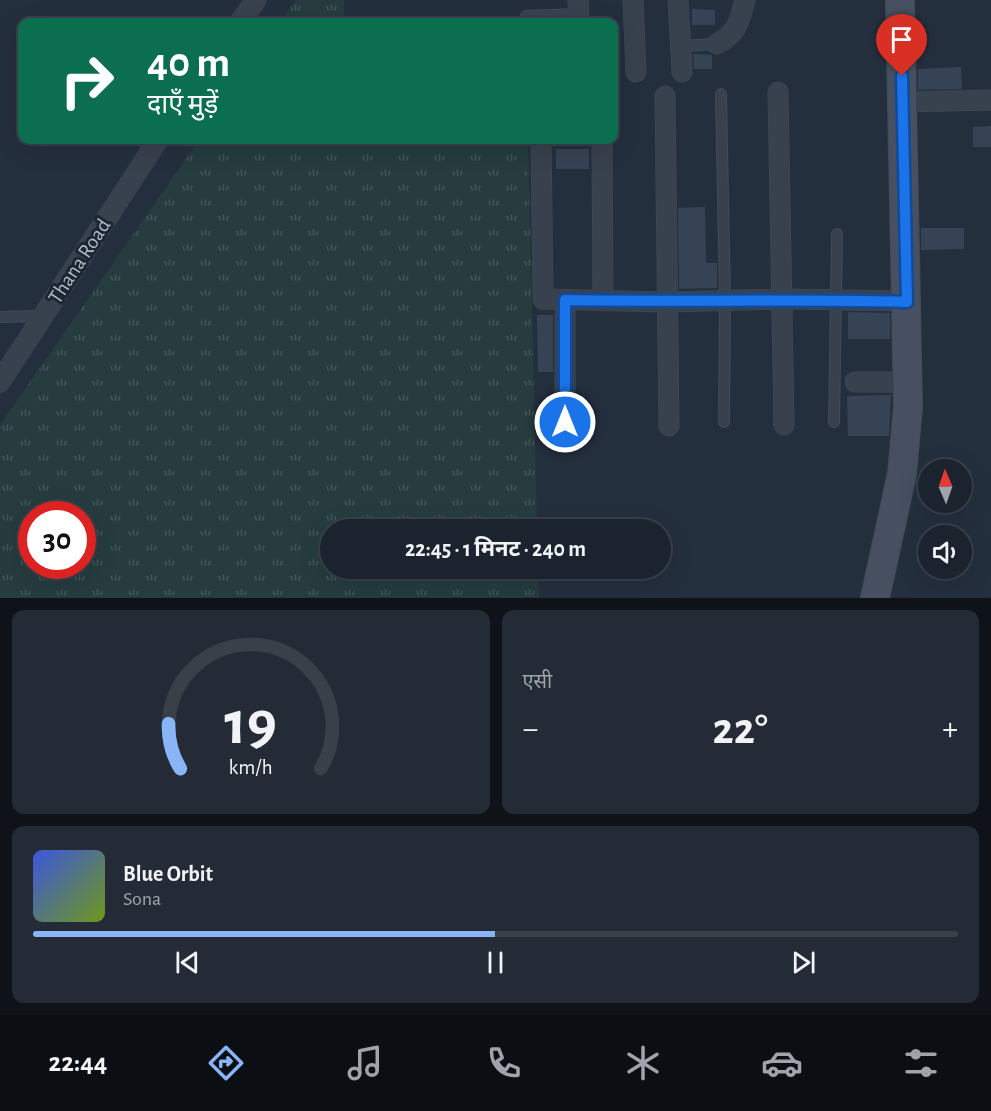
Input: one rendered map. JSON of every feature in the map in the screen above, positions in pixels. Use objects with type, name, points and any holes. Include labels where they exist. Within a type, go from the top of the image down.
[{"type":"street","points":[[243,18],[256,0]]},
{"type":"street","points":[[633,0],[636,72]]},
{"type":"street","points":[[678,0],[682,72]]},
{"type":"street","points":[[717,44],[730,36],[740,20],[745,0]]},
{"type":"street","points":[[875,598],[902,474],[908,407],[900,0]]},
{"type":"street","points":[[778,92],[784,425]]},
{"type":"street","points":[[664,96],[669,426]]},
{"type":"street","points":[[902,102],[991,100]]},
{"type":"street","name":"Thana Road","points":[[0,382],[155,144]]},
{"type":"street","points":[[541,144],[543,299],[668,302],[782,299],[907,302]]},
{"type":"street","points":[[602,144],[603,301]]},
{"type":"street","points":[[565,300],[565,422]]},
{"type":"street","points":[[855,382],[908,382]]},
{"type":"lane","points":[[526,16],[578,12]]},
{"type":"lane","points":[[680,46],[717,44]]},
{"type":"lane","points":[[721,94],[725,300],[724,422]]},
{"type":"lane","points":[[834,422],[837,234]]},
{"type":"lane","points":[[0,316],[42,316]]},
{"type":"green space","points":[[296,0],[344,0],[344,18],[283,18]]},
{"type":"green space","points":[[196,144],[528,144],[537,519],[320,519],[320,579],[538,579],[539,598],[0,598],[0,425]]},
{"type":"building","points":[[692,9],[715,10],[715,25],[692,25]]},
{"type":"building","points":[[693,54],[712,55],[712,69],[694,69]]},
{"type":"building","points":[[961,67],[962,89],[918,90],[918,69]]},
{"type":"building","points":[[991,126],[991,147],[973,147],[973,127]]},
{"type":"building","points":[[556,149],[589,149],[589,169],[556,169]]},
{"type":"building","points":[[705,207],[706,263],[717,263],[717,288],[679,289],[678,208]]},
{"type":"building","points":[[921,228],[964,228],[964,249],[921,250]]},
{"type":"building","points":[[848,312],[890,313],[890,339],[848,339]]},
{"type":"building","points":[[537,315],[553,315],[553,372],[538,372]]},
{"type":"building","points":[[891,395],[889,436],[848,436],[847,396]]},
{"type":"route","points":[[565,422],[565,300],[668,302],[782,299],[907,302],[902,76]]}]
